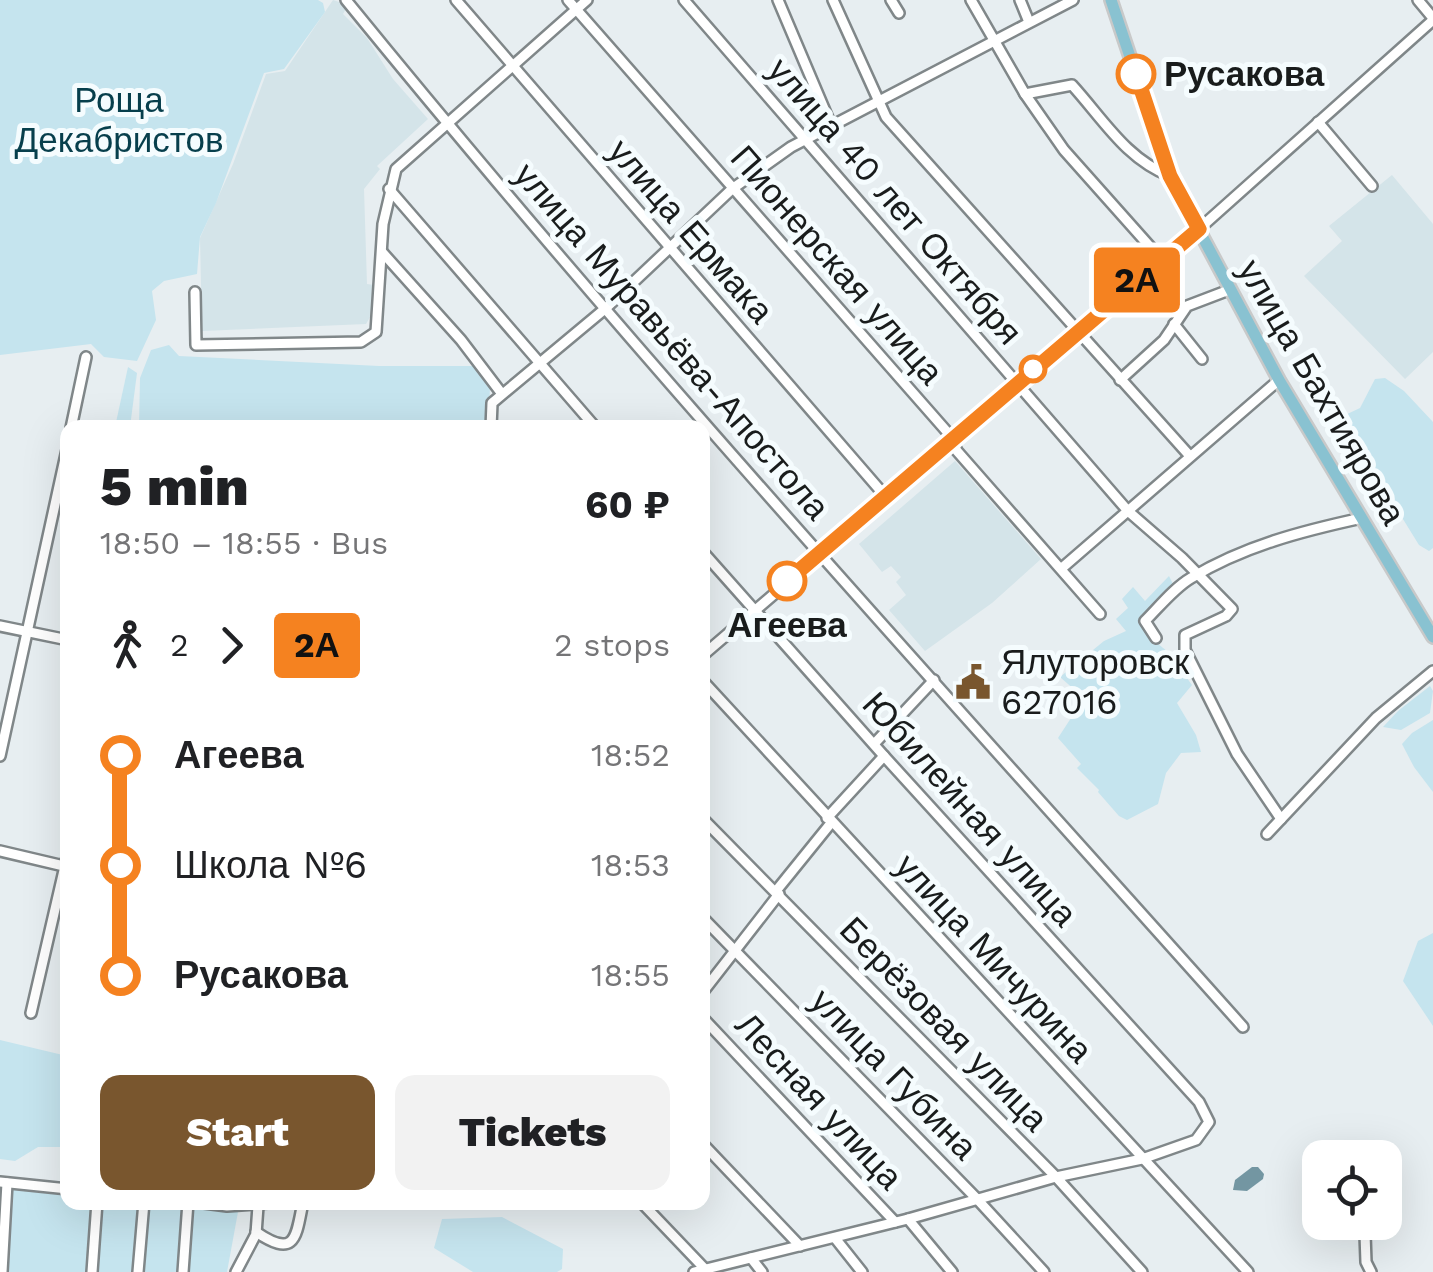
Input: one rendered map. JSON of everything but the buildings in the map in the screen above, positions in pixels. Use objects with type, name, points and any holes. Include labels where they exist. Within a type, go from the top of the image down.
[{"type":"main road","name":"улица Бахтиярова","points":[[1111,0],[1170,176],[1278,380],[1433,637]]},
{"type":"street","name":"улица Муравьёва-Апостола","points":[[346,0],[703,420]]},
{"type":"street","name":"улица Ермака","points":[[456,0],[886,496]]},
{"type":"street","name":"Пионерская улица","points":[[568,0],[1100,614]]},
{"type":"street","points":[[195,292],[196,345],[362,342],[376,332],[389,189],[396,169],[587,0]]},
{"type":"street","name":"улица 40 лет Октября","points":[[684,0],[1128,511],[1232,610],[1185,636],[1185,650],[1237,754],[1281,820]]},
{"type":"street","points":[[778,0],[830,125]]},
{"type":"street","points":[[833,0],[886,117],[1189,456]]},
{"type":"street","points":[[891,0],[899,13]]},
{"type":"street","points":[[971,0],[1024,94],[1064,150],[1161,259]]},
{"type":"street","points":[[1020,0],[1029,22]]},
{"type":"street","points":[[491,420],[492,403],[606,308],[732,189],[805,138],[1073,0]]},
{"type":"street","points":[[710,649],[1199,229],[1433,19],[1418,0]]},
{"type":"street","points":[[1024,94],[1072,86],[1126,149],[1154,170],[1170,176]]},
{"type":"street","points":[[1318,122],[1372,186]]},
{"type":"street","points":[[389,189],[589,420]]},
{"type":"street","points":[[382,252],[461,340],[502,394]]},
{"type":"street","points":[[1120,380],[1164,340],[1186,306],[1229,290]]},
{"type":"street","points":[[1174,324],[1202,359]]},
{"type":"street","points":[[73,420],[86,357]]},
{"type":"street","points":[[1062,568],[1278,380]]},
{"type":"street","name":"улица Муравьёва-Апостола","points":[[710,428],[1243,1026]]},
{"type":"street","points":[[0,756],[60,483]]},
{"type":"street","points":[[1156,638],[1145,621],[1188,579],[1238,552],[1310,529],[1362,518]]},
{"type":"street","name":"Юбилейная улица","points":[[710,560],[1200,1102],[1209,1122],[1196,1140],[1142,1159]]},
{"type":"street","points":[[0,626],[60,638]]},
{"type":"street","points":[[1267,834],[1376,718],[1433,672]]},
{"type":"street","points":[[874,744],[934,680]]},
{"type":"street","name":"улица Мичурина","points":[[710,689],[1248,1272]]},
{"type":"street","points":[[710,982],[829,820],[884,756]]},
{"type":"street","name":"Берёзовая улица","points":[[710,826],[1056,1177],[1142,1272]]},
{"type":"street","points":[[0,851],[60,866]]},
{"type":"street","points":[[31,1013],[60,892]]},
{"type":"street","name":"улица Губина","points":[[710,926],[1044,1272]]},
{"type":"street","name":"Лесная улица","points":[[710,1026],[894,1222]]},
{"type":"street","points":[[710,1152],[800,1246]]},
{"type":"street","points":[[648,1210],[698,1271],[908,1219],[1056,1177],[1142,1159]]},
{"type":"street","points":[[2,1272],[4,1183],[60,1188]]},
{"type":"street","points":[[92,1272],[96,1210]]},
{"type":"street","points":[[138,1272],[143,1210]]},
{"type":"street","points":[[184,1272],[191,1210]]},
{"type":"street","points":[[236,1272],[256,1232],[258,1210]]},
{"type":"street","points":[[256,1232],[274,1244],[294,1241],[299,1235],[302,1210]]},
{"type":"street","name":"Лесная улица","points":[[908,1219],[952,1272]]},
{"type":"street","points":[[835,1238],[862,1272]]},
{"type":"street","points":[[1365,1240],[1366,1262],[1372,1272]]},
{"type":"street","points":[[751,1258],[762,1272]]},
{"type":"shaded area","points":[[333,0],[348,5],[343,14],[367,38],[393,79],[428,119],[377,166],[380,169],[364,189],[367,284],[374,285],[373,312],[366,324],[202,331],[200,238],[266,74],[285,71]]},
{"type":"shaded area","points":[[1392,175],[1433,224],[1433,352],[1405,379],[1304,276],[1342,241],[1329,226]]},
{"type":"shaded area","points":[[955,461],[1041,559],[992,603],[925,651],[889,610],[906,595],[896,582],[901,577],[891,566],[882,572],[859,544]]},
{"type":"shaded area","points":[[1258,1167],[1263,1179],[1247,1191],[1233,1190],[1235,1180]]},
{"type":"green space","name":"Роща Декабристов","points":[[0,0],[323,3],[325,12],[284,69],[264,73],[200,237],[197,274],[164,281],[152,291],[156,320],[137,361],[104,357],[91,344],[0,355]]},
{"type":"green space","points":[[169,345],[179,356],[379,366],[473,366],[490,388],[488,420],[139,420],[140,378],[151,350]]},
{"type":"green space","points":[[128,367],[137,373],[131,420],[117,420]]},
{"type":"green space","points":[[1385,378],[1404,391],[1433,422],[1433,548],[1429,551],[1419,545],[1343,422],[1343,416],[1360,408],[1375,379]]},
{"type":"green space","points":[[1169,576],[1175,588],[1139,622],[1192,685],[1177,703],[1201,752],[1181,753],[1166,773],[1158,804],[1127,820],[1077,768],[1081,764],[1058,738],[1084,698],[1060,677],[1104,641],[1126,631],[1116,619],[1128,608],[1122,599],[1133,587],[1145,601]]},
{"type":"green space","points":[[1430,686],[1430,713],[1401,730],[1383,727],[1398,711]]},
{"type":"green space","points":[[1433,720],[1433,792],[1402,744]]},
{"type":"green space","points":[[1433,933],[1433,1026],[1403,981],[1418,941]]},
{"type":"green space","points":[[0,1040],[60,1054],[60,1147],[38,1147],[15,1161],[0,1159]]},
{"type":"green space","points":[[0,1187],[60,1193],[60,1210],[238,1212],[227,1272],[0,1272]]},
{"type":"green space","points":[[502,1217],[563,1249],[562,1269],[473,1272],[434,1248],[442,1219]]},
{"type":"bus line","name":"2А","points":[[787,581],[1199,229],[1170,176],[1136,74]]},
{"type":"place","name":"Русакова","points":[[1136,74]]},
{"type":"place","name":"Агеева","points":[[787,581]]},
{"type":"place","name":"Ялуторовск 627016","points":[[973,682]]}]
